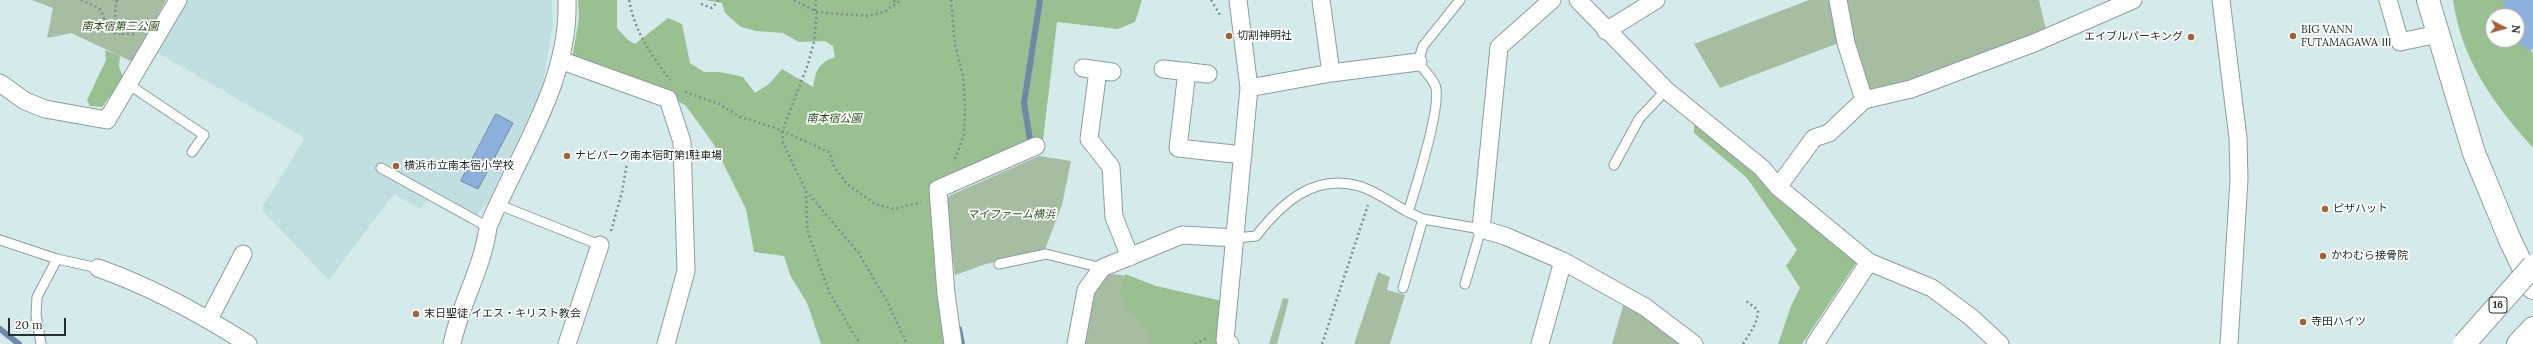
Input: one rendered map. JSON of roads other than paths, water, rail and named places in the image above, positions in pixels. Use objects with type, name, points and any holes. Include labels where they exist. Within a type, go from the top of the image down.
[{"type":"main road","points":[[2428,0],[2474,153],[2510,240],[2533,288]]},
{"type":"main road","name":"16","points":[[2464,344],[2533,266]]},
{"type":"main road","points":[[2518,344],[2533,328]]},
{"type":"street","points":[[0,83],[25,101],[45,109],[107,120],[178,0]]},
{"type":"street","points":[[452,344],[456,325],[485,248],[488,227],[497,204],[552,89],[560,60],[568,20],[567,0]]},
{"type":"street","points":[[1227,343],[1249,88],[1238,0]]},
{"type":"street","points":[[1321,0],[1331,73]]},
{"type":"street","points":[[1552,0],[1499,47],[1481,229],[1505,236],[1563,261],[1645,307],[1694,344]]},
{"type":"street","points":[[1578,0],[1666,90],[1762,168],[1778,187],[1869,262],[1932,288],[1972,318],[2000,344]]},
{"type":"street","points":[[1606,30],[1656,0]]},
{"type":"street","points":[[1838,0],[1846,43],[1864,100]]},
{"type":"street","points":[[1778,187],[1814,138],[1829,133],[1864,100],[1912,89],[2034,43],[2134,0]]},
{"type":"street","points":[[2221,0],[2238,138],[2239,179],[2229,344]]},
{"type":"street","points":[[2388,0],[2400,42],[2438,34]]},
{"type":"street","points":[[560,60],[672,94],[682,142],[686,271],[666,344]]},
{"type":"street","points":[[1249,88],[1331,73],[1418,62]]},
{"type":"street","points":[[1163,69],[1208,74]]},
{"type":"street","points":[[1097,70],[1089,139],[1111,167],[1114,217],[1130,257]]},
{"type":"street","points":[[1187,71],[1178,148],[1243,155]]},
{"type":"street","points":[[953,344],[938,189],[1036,146]]},
{"type":"street","points":[[1076,344],[1086,290],[1102,268],[1182,235],[1236,238]]},
{"type":"street","points":[[567,344],[600,245]]},
{"type":"street","points":[[208,319],[244,254]]},
{"type":"street","points":[[1540,344],[1563,261]]},
{"type":"street","points":[[1815,344],[1869,262]]},
{"type":"street","points":[[98,268],[133,281],[208,319],[248,344]]},
{"type":"lane","points":[[1408,212],[1426,148],[1436,96],[1435,85],[1418,62],[1422,46],[1460,0]]},
{"type":"lane","points":[[128,84],[204,136],[192,152]]},
{"type":"lane","points":[[1614,165],[1639,119],[1666,90]]},
{"type":"lane","points":[[381,168],[488,227]]},
{"type":"lane","points":[[1236,238],[1256,236],[1275,212],[1299,194],[1312,187],[1337,183],[1360,186],[1423,219],[1481,229],[1465,284]]},
{"type":"lane","points":[[497,204],[600,245]]},
{"type":"lane","points":[[1403,288],[1423,219]]},
{"type":"lane","points":[[0,240],[57,259],[98,268]]},
{"type":"lane","points":[[999,264],[1046,254],[1102,268]]},
{"type":"lane","points":[[41,344],[36,315],[37,297],[57,259]]},
{"type":"water","points":[[496,114],[513,123],[478,189],[461,181]]},
{"type":"waterway","points":[[1031,146],[1024,103],[1040,0]]},
{"type":"waterway","points":[[2521,0],[2533,32]]},
{"type":"waterway","points":[[0,329],[19,344]]},
{"type":"waterway","points":[[959,329],[962,344]]},
{"type":"place","name":"切割神明社","points":[[1229,36]]},
{"type":"place","name":"BIG VANN FUTAMAGAWA Ⅲ","points":[[2293,36]]},
{"type":"place","name":"エイブルパーキング","points":[[2191,37]]},
{"type":"place","name":"ナビパーク南本宿町第1駐車場","points":[[567,156]]},
{"type":"place","name":"横浜市立南本宿小学校","points":[[396,166]]},
{"type":"place","name":"ピザハット","points":[[2325,209]]},
{"type":"place","name":"かわむら接骨院","points":[[2323,256]]},
{"type":"place","name":"末日聖徒 イエス・キリスト教会","points":[[416,314]]},
{"type":"place","name":"寺田ハイツ","points":[[2303,322]]},
{"type":"park label","name":"南本宿第三公園","points":[[120,27]]},
{"type":"park label","name":"南本宿公園","points":[[834,119]]},
{"type":"park label","name":"マイファーム横浜","points":[[1011,215]]}]
